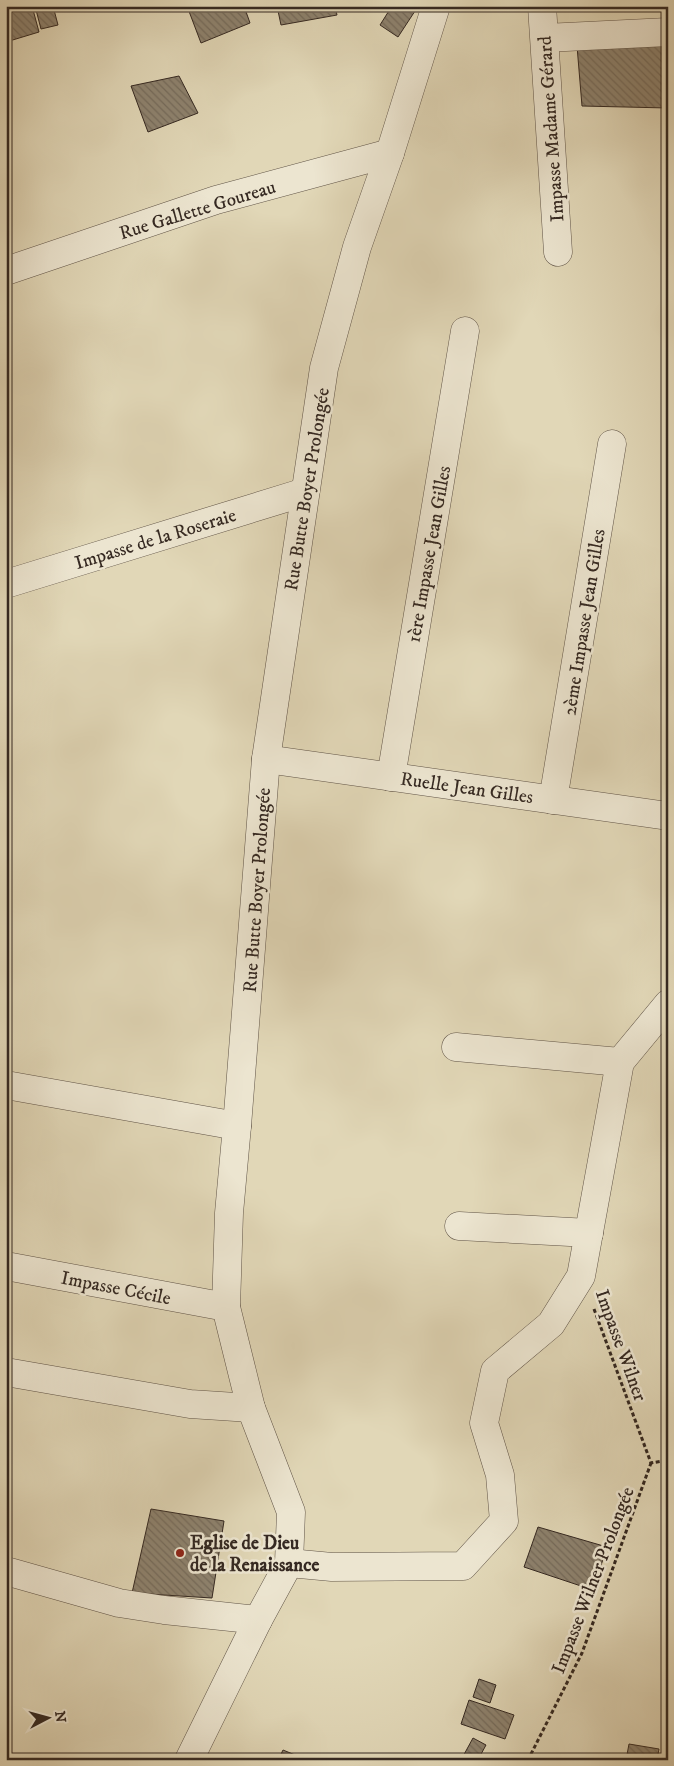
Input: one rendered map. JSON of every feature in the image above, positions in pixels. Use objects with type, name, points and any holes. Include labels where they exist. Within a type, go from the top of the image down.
[{"type":"street","name":"Rue Butte Boyer Prolongée","points":[[189,1760],[258,1620],[289,1563],[291,1512],[251,1408],[226,1307],[229,1213],[266,759],[324,368],[358,248],[436,6]]},
{"type":"street","name":"Impasse Madame Gérard","points":[[542,6],[558,252]]},
{"type":"street","points":[[545,38],[668,32]]},
{"type":"street","name":"Rue Gallette Goureau","points":[[6,271],[216,200],[390,153]]},
{"type":"street","name":"1ère Impasse Jean Gilles","points":[[390,777],[465,331]]},
{"type":"street","name":"2ème Impasse Jean Gilles","points":[[553,800],[612,444]]},
{"type":"street","name":"Impasse de la Roseraie","points":[[6,584],[305,492]]},
{"type":"street","name":"Ruelle Jean Gilles","points":[[266,759],[668,816]]},
{"type":"street","points":[[289,1563],[332,1567],[463,1566],[504,1521],[500,1475],[484,1423],[495,1371],[551,1324],[582,1276],[620,1062],[668,1004]]},
{"type":"street","points":[[456,1047],[620,1062]]},
{"type":"street","points":[[6,1084],[237,1126]]},
{"type":"street","points":[[459,1226],[589,1233]]},
{"type":"street","name":"Impasse Cécile","points":[[6,1266],[226,1307]]},
{"type":"street","points":[[6,1372],[190,1404],[251,1408]]},
{"type":"street","points":[[6,1571],[119,1603],[258,1620]]},
{"type":"path","name":"Impasse Wilner","points":[[582,1276],[651,1463]]},
{"type":"path","points":[[651,1463],[668,1460]]},
{"type":"path","name":"Impasse Wilner Prolongée","points":[[528,1760],[582,1653],[651,1463]]},
{"type":"building","points":[[6,6],[32,6],[39,32],[6,42]]},
{"type":"building","points":[[35,6],[53,6],[58,25],[41,29]]},
{"type":"building","points":[[187,6],[244,6],[250,23],[201,43]]},
{"type":"building","points":[[277,6],[335,6],[337,15],[281,25]]},
{"type":"building","points":[[392,6],[408,6],[415,11],[398,37],[380,25]]},
{"type":"building","points":[[668,44],[668,108],[582,106],[577,46]]},
{"type":"building","points":[[179,76],[198,113],[148,132],[131,86]]},
{"type":"building","points":[[151,1509],[224,1521],[212,1598],[132,1593]]},
{"type":"building","points":[[538,1527],[607,1547],[593,1590],[524,1567]]},
{"type":"building","points":[[479,1679],[496,1685],[490,1703],[473,1697]]},
{"type":"building","points":[[469,1700],[514,1715],[505,1739],[461,1724]]},
{"type":"building","points":[[473,1738],[486,1745],[480,1756],[487,1760],[461,1760]]},
{"type":"building","points":[[629,1744],[659,1749],[657,1760],[626,1760]]},
{"type":"building","points":[[283,1750],[300,1757],[299,1760],[278,1760]]},
{"type":"place","name":"Eglise de Dieu de la Renaissance","points":[[180,1553]]}]
